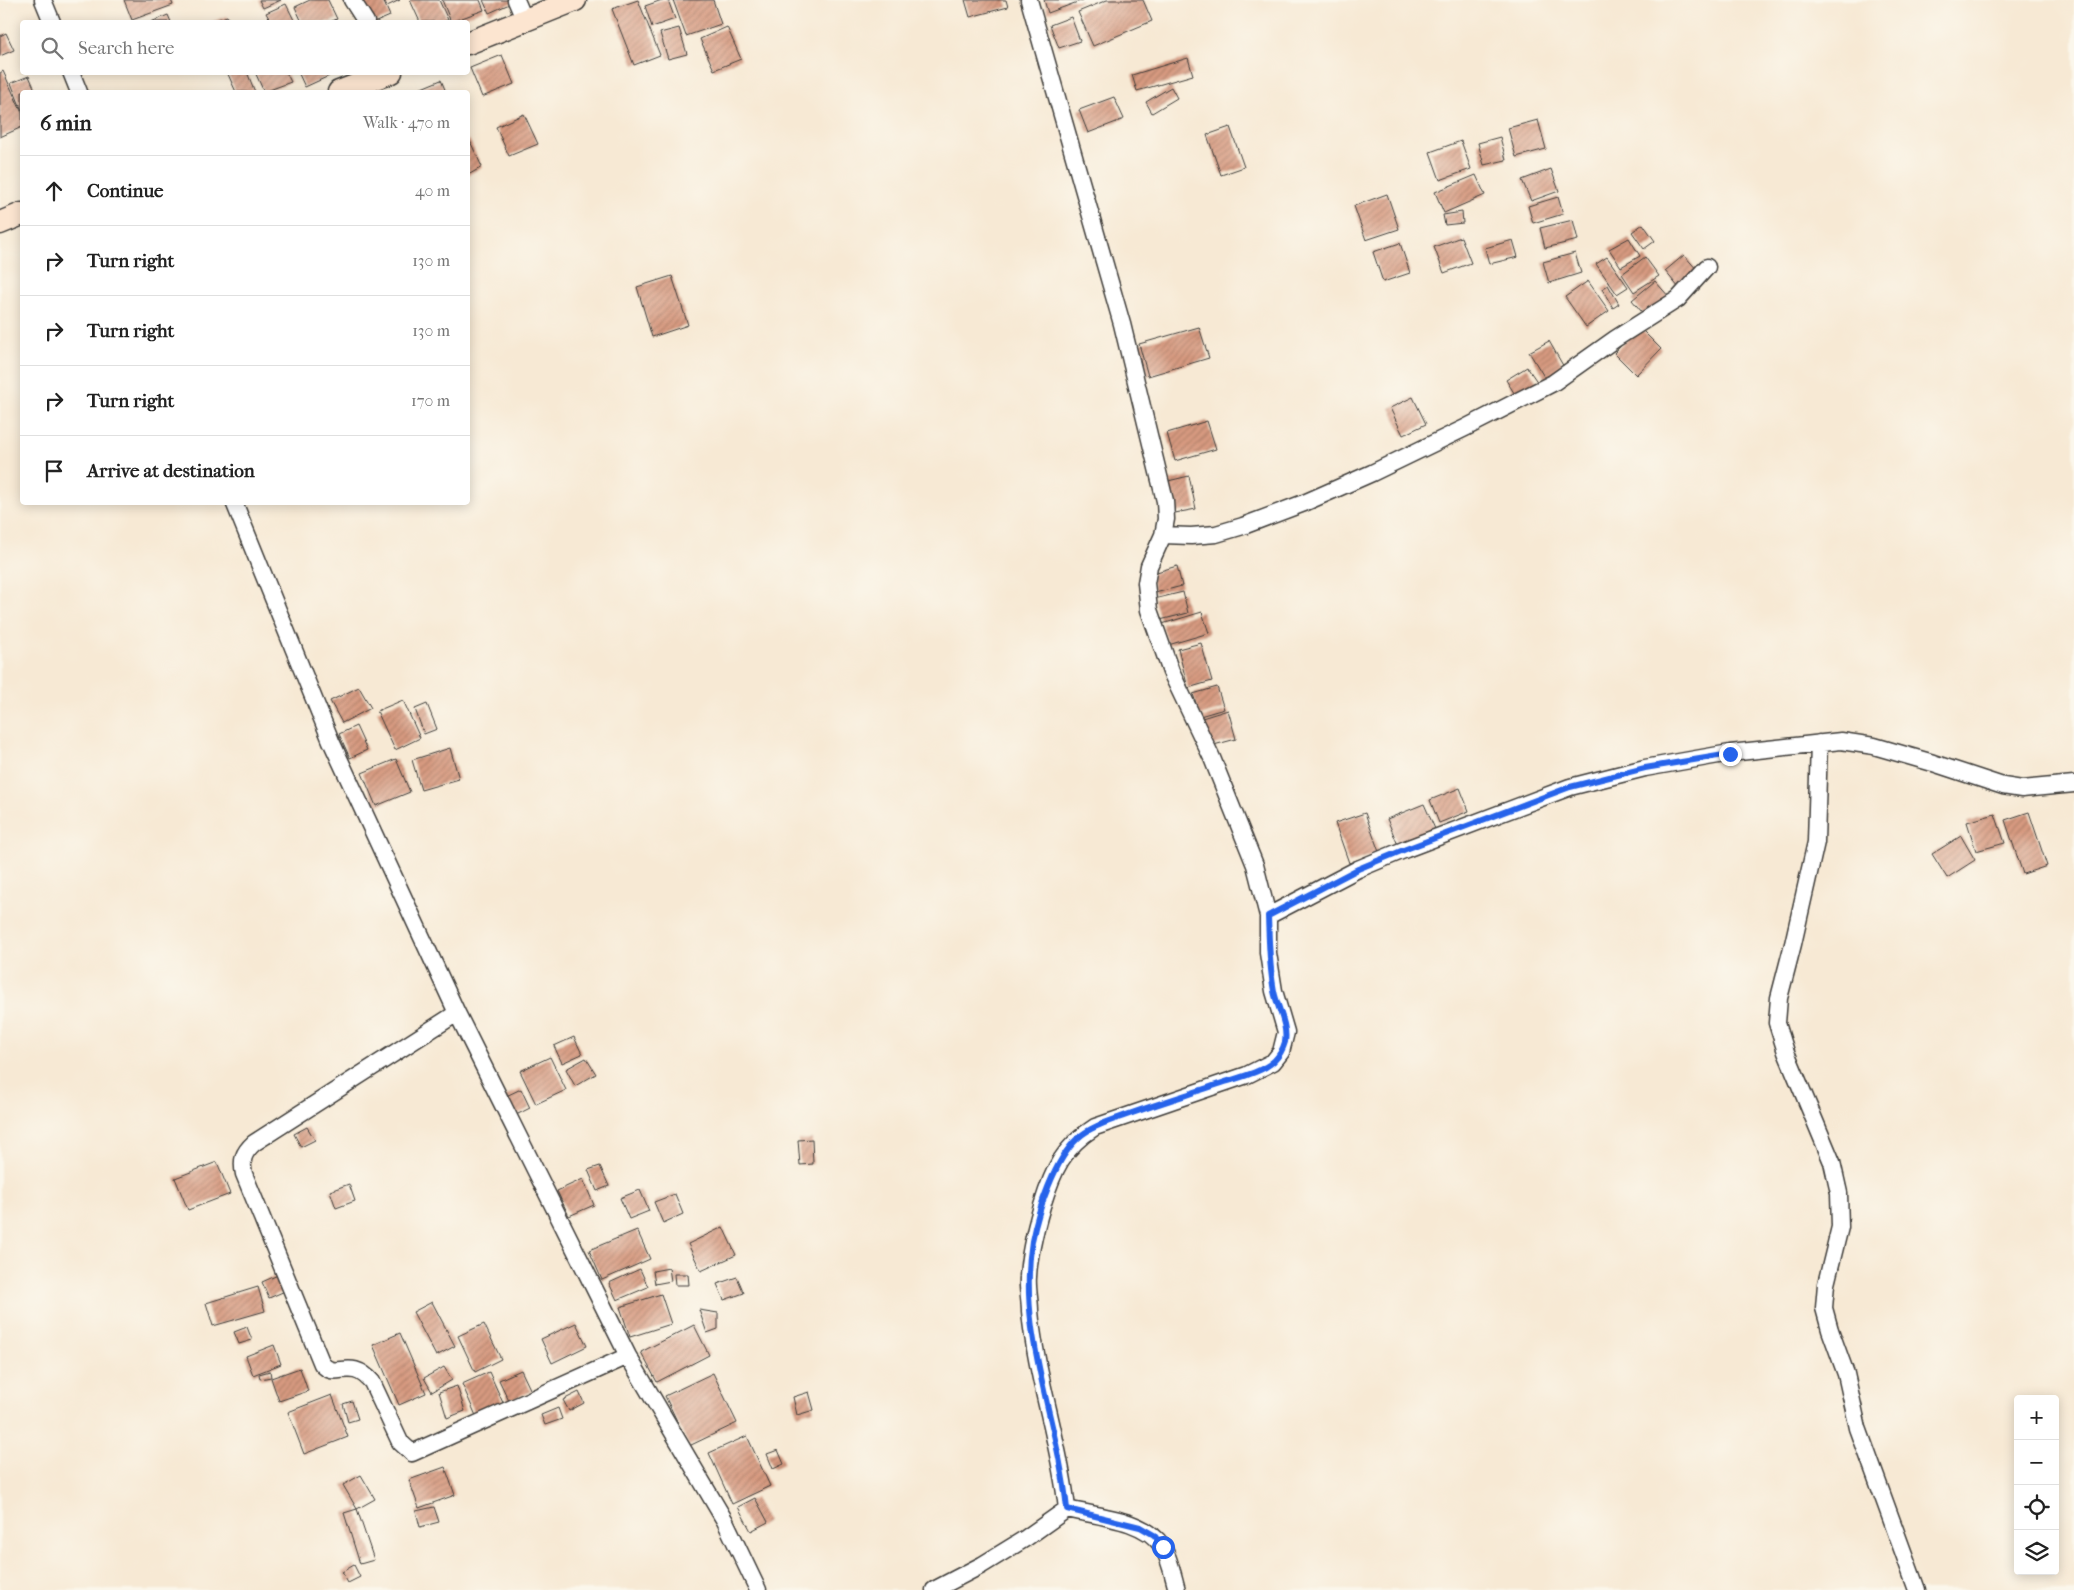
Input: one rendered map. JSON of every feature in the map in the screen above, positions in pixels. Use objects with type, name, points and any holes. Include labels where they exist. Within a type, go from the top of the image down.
[{"type":"street","points":[[43,0],[51,20]]},
{"type":"street","points":[[352,0],[365,20]]},
{"type":"street","points":[[516,0],[525,21]]},
{"type":"street","points":[[470,42],[575,0]]},
{"type":"street","points":[[1029,0],[1122,324],[1164,501],[1166,519],[1163,535],[1149,566],[1146,583],[1149,610],[1171,672],[1212,758],[1255,865],[1268,916],[1269,962],[1274,991],[1286,1032],[1281,1052],[1273,1062],[1247,1075],[1131,1113],[1095,1127],[1079,1137],[1068,1149],[1054,1171],[1032,1239],[1028,1278],[1033,1339],[1064,1477],[1067,1509]]},
{"type":"street","points":[[72,75],[78,90]]},
{"type":"street","points":[[344,90],[383,75]]},
{"type":"street","points":[[0,223],[20,215]]},
{"type":"street","points":[[1163,535],[1191,536],[1216,534],[1243,526],[1364,477],[1465,428],[1553,383],[1615,339],[1678,299],[1707,267]]},
{"type":"street","points":[[235,505],[332,741],[457,1013],[628,1356],[725,1521],[758,1590]]},
{"type":"street","points":[[1268,916],[1358,869],[1570,787],[1645,768],[1730,754],[1841,742],[1874,746],[2003,786],[2022,788],[2074,784]]},
{"type":"street","points":[[1819,743],[1816,842],[1793,944],[1778,998],[1777,1023],[1786,1052],[1832,1162],[1840,1192],[1840,1227],[1826,1284],[1824,1308],[1846,1374],[1858,1428],[1917,1590]]},
{"type":"street","points":[[457,1013],[254,1143],[243,1155],[244,1174],[322,1364],[333,1370],[355,1368],[365,1374],[372,1382],[400,1442],[412,1453],[628,1356]]},
{"type":"street","points":[[934,1590],[982,1565],[1026,1538],[1067,1509],[1140,1527],[1154,1535],[1163,1547],[1177,1590]]},
{"type":"building","points":[[124,0],[171,0],[173,5],[132,20]]},
{"type":"building","points":[[259,0],[281,0],[263,8]]},
{"type":"building","points":[[310,0],[328,0],[337,19],[301,20],[295,7]]},
{"type":"building","points":[[360,0],[383,0],[390,16],[381,20],[369,20]]},
{"type":"building","points":[[384,0],[400,0],[387,6]]},
{"type":"building","points":[[410,0],[439,0],[448,20],[419,20]]},
{"type":"building","points":[[442,0],[480,0],[484,10],[456,20],[450,20]]},
{"type":"building","points":[[483,0],[513,0],[514,2],[489,13]]},
{"type":"building","points":[[638,0],[660,55],[634,65],[612,9]]},
{"type":"building","points":[[662,0],[668,0],[675,19],[652,27],[645,6]]},
{"type":"building","points":[[673,0],[713,0],[721,24],[686,36]]},
{"type":"building","points":[[965,0],[1006,0],[1008,7],[970,17]]},
{"type":"building","points":[[1044,0],[1083,0],[1048,13]]},
{"type":"building","points":[[1107,0],[1143,0],[1152,21],[1093,46],[1078,12]]},
{"type":"building","points":[[286,4],[294,20],[270,20],[266,13]]},
{"type":"building","points":[[168,15],[170,20],[156,20]]},
{"type":"building","points":[[227,16],[229,20],[216,20]]},
{"type":"building","points":[[1071,17],[1080,41],[1059,48],[1050,25]]},
{"type":"building","points":[[727,27],[741,59],[714,70],[700,39]]},
{"type":"building","points":[[679,28],[687,54],[668,59],[660,33]]},
{"type":"building","points":[[6,33],[14,50],[0,56],[0,36]]},
{"type":"building","points":[[502,55],[514,84],[482,97],[470,68]]},
{"type":"building","points":[[1188,58],[1193,75],[1137,91],[1132,75]]},
{"type":"building","points":[[3,71],[20,109],[20,128],[0,137],[0,73]]},
{"type":"building","points":[[228,75],[248,75],[254,90],[235,90]]},
{"type":"building","points":[[256,75],[288,75],[291,82],[269,90],[263,90]]},
{"type":"building","points":[[299,75],[329,75],[329,76],[305,87]]},
{"type":"building","points":[[29,76],[35,90],[20,90],[20,106],[11,83]]},
{"type":"building","points":[[441,80],[445,90],[417,90]]},
{"type":"building","points":[[1171,87],[1177,98],[1152,113],[1146,102]]},
{"type":"building","points":[[1114,97],[1124,119],[1088,133],[1079,110]]},
{"type":"building","points":[[524,114],[538,144],[509,156],[496,127]]},
{"type":"building","points":[[1538,120],[1546,149],[1516,157],[1508,128]]},
{"type":"building","points":[[1230,127],[1244,167],[1221,175],[1207,135]]},
{"type":"building","points":[[1500,137],[1506,160],[1484,165],[1478,143]]},
{"type":"building","points":[[470,141],[482,167],[470,174]]},
{"type":"building","points":[[1461,141],[1471,169],[1440,180],[1430,152]]},
{"type":"building","points":[[1551,169],[1559,191],[1531,201],[1522,180]]},
{"type":"building","points":[[1476,175],[1485,195],[1444,213],[1435,192]]},
{"type":"building","points":[[1387,194],[1399,229],[1366,240],[1354,206]]},
{"type":"building","points":[[1558,197],[1563,214],[1533,223],[1528,206]]},
{"type":"building","points":[[1462,212],[1463,223],[1445,225],[1443,215]]},
{"type":"building","points":[[1573,220],[1578,240],[1545,248],[1540,228]]},
{"type":"building","points":[[1643,224],[1655,241],[1644,249],[1632,232]]},
{"type":"building","points":[[1461,237],[1471,263],[1444,273],[1434,247]]},
{"type":"building","points":[[1629,238],[1640,256],[1621,267],[1609,249]]},
{"type":"building","points":[[1513,240],[1518,257],[1489,264],[1485,248]]},
{"type":"building","points":[[1400,243],[1410,273],[1383,282],[1373,252]]},
{"type":"building","points":[[1575,253],[1581,273],[1549,283],[1543,262]]},
{"type":"building","points":[[1684,255],[1698,271],[1679,288],[1665,271]]},
{"type":"building","points":[[1607,257],[1628,287],[1617,294],[1596,264]]},
{"type":"building","points":[[1645,257],[1659,276],[1634,292],[1622,274]]},
{"type":"building","points":[[672,276],[688,325],[652,337],[637,287]]},
{"type":"building","points":[[1588,281],[1609,311],[1586,327],[1565,297]]},
{"type":"building","points":[[1655,281],[1670,298],[1646,317],[1632,300]]},
{"type":"building","points":[[1608,285],[1619,304],[1613,308],[1602,289]]},
{"type":"building","points":[[1199,327],[1209,358],[1148,376],[1139,344]]},
{"type":"building","points":[[1639,327],[1661,349],[1636,375],[1614,353]]},
{"type":"building","points":[[1549,341],[1565,369],[1546,380],[1529,352]]},
{"type":"building","points":[[1527,367],[1538,383],[1516,396],[1506,380]]},
{"type":"building","points":[[1413,397],[1426,424],[1403,435],[1390,408]]},
{"type":"building","points":[[1207,421],[1216,449],[1175,461],[1167,433]]},
{"type":"building","points":[[1189,476],[1196,509],[1175,513],[1168,481]]},
{"type":"building","points":[[1177,566],[1182,586],[1155,593],[1150,574]]},
{"type":"building","points":[[1183,592],[1188,613],[1160,620],[1154,599]]},
{"type":"building","points":[[1202,612],[1209,633],[1168,645],[1162,624]]},
{"type":"building","points":[[1201,643],[1212,681],[1188,688],[1178,649]]},
{"type":"building","points":[[359,687],[371,708],[342,723],[330,701]]},
{"type":"building","points":[[1217,687],[1224,709],[1200,716],[1193,694]]},
{"type":"building","points":[[403,700],[420,738],[395,750],[377,711]]},
{"type":"building","points":[[427,704],[437,729],[424,734],[415,709]]},
{"type":"building","points":[[1228,710],[1236,739],[1210,746],[1202,718]]},
{"type":"building","points":[[356,726],[367,750],[350,758],[339,734]]},
{"type":"building","points":[[450,748],[459,779],[421,790],[412,760]]},
{"type":"building","points":[[396,759],[410,792],[376,806],[362,773]]},
{"type":"building","points":[[1460,788],[1469,811],[1439,823],[1430,800]]},
{"type":"building","points":[[1424,804],[1435,829],[1398,845],[1387,819]]},
{"type":"building","points":[[2029,812],[2047,866],[2023,874],[2005,820]]},
{"type":"building","points":[[1365,813],[1379,852],[1349,863],[1335,823]]},
{"type":"building","points":[[1995,814],[2005,843],[1976,851],[1967,822]]},
{"type":"building","points":[[1961,836],[1975,860],[1947,878],[1932,854]]},
{"type":"building","points":[[574,1037],[582,1054],[562,1063],[554,1046]]},
{"type":"building","points":[[550,1057],[566,1090],[536,1104],[520,1071]]},
{"type":"building","points":[[586,1058],[596,1074],[575,1086],[566,1069]]},
{"type":"building","points":[[521,1089],[530,1108],[514,1116],[504,1097]]},
{"type":"building","points":[[307,1127],[315,1140],[301,1147],[294,1134]]},
{"type":"building","points":[[812,1139],[813,1164],[800,1165],[798,1140]]},
{"type":"building","points":[[217,1162],[230,1194],[188,1210],[175,1178]]},
{"type":"building","points":[[600,1166],[609,1186],[597,1191],[588,1170]]},
{"type":"building","points":[[583,1179],[594,1205],[569,1216],[557,1191]]},
{"type":"building","points":[[349,1184],[355,1201],[336,1208],[330,1191]]},
{"type":"building","points":[[640,1190],[649,1211],[629,1219],[620,1198]]},
{"type":"building","points":[[675,1194],[683,1214],[663,1223],[654,1202]]},
{"type":"building","points":[[723,1227],[736,1255],[701,1271],[688,1244]]},
{"type":"building","points":[[637,1230],[650,1259],[602,1280],[589,1250]]},
{"type":"building","points":[[669,1268],[671,1281],[655,1284],[653,1271]]},
{"type":"building","points":[[640,1269],[648,1287],[617,1300],[609,1283]]},
{"type":"building","points":[[674,1274],[688,1274],[689,1285],[675,1285]]},
{"type":"building","points":[[278,1275],[285,1291],[269,1298],[262,1282]]},
{"type":"building","points":[[737,1277],[744,1293],[724,1300],[717,1284]]},
{"type":"building","points":[[258,1287],[265,1311],[213,1326],[206,1303]]},
{"type":"building","points":[[661,1294],[671,1324],[630,1337],[620,1307]]},
{"type":"building","points":[[432,1302],[455,1346],[436,1356],[413,1312]]},
{"type":"building","points":[[699,1310],[718,1313],[718,1329],[707,1333]]},
{"type":"building","points":[[576,1323],[587,1346],[552,1363],[541,1339]]},
{"type":"building","points":[[484,1324],[501,1359],[475,1372],[458,1336]]},
{"type":"building","points":[[694,1325],[709,1355],[657,1382],[641,1352]]},
{"type":"building","points":[[247,1327],[252,1340],[239,1344],[234,1332]]},
{"type":"building","points":[[400,1333],[426,1393],[399,1405],[373,1345]]},
{"type":"building","points":[[274,1345],[281,1364],[253,1375],[246,1356]]},
{"type":"building","points":[[444,1367],[452,1380],[432,1392],[424,1378]]},
{"type":"building","points":[[300,1368],[308,1391],[279,1401],[271,1378]]},
{"type":"building","points":[[521,1370],[531,1391],[509,1401],[499,1380]]},
{"type":"building","points":[[270,1371],[271,1377],[260,1379],[259,1374]]},
{"type":"building","points":[[489,1372],[504,1405],[477,1418],[462,1384]]},
{"type":"building","points":[[713,1373],[737,1423],[689,1446],[665,1396]]},
{"type":"building","points":[[457,1386],[465,1411],[447,1418],[439,1392]]},
{"type":"building","points":[[579,1392],[584,1403],[569,1411],[563,1400]]},
{"type":"building","points":[[809,1392],[814,1410],[797,1415],[793,1397]]},
{"type":"building","points":[[332,1395],[348,1437],[304,1454],[288,1412]]},
{"type":"building","points":[[352,1401],[358,1419],[348,1422],[343,1404]]},
{"type":"building","points":[[558,1408],[562,1419],[545,1425],[541,1415]]},
{"type":"building","points":[[747,1436],[770,1486],[732,1504],[709,1453]]},
{"type":"building","points":[[778,1450],[784,1464],[773,1469],[767,1454]]},
{"type":"building","points":[[445,1467],[455,1495],[419,1508],[409,1480]]},
{"type":"building","points":[[361,1475],[375,1499],[357,1509],[343,1485]]},
{"type":"building","points":[[755,1498],[768,1522],[751,1531],[738,1507]]},
{"type":"building","points":[[434,1507],[439,1522],[420,1527],[416,1511]]},
{"type":"building","points":[[357,1509],[374,1560],[360,1564],[344,1513]]},
{"type":"building","points":[[354,1565],[360,1577],[348,1583],[342,1572]]},
{"type":"route","points":[[1163,1547],[1154,1535],[1140,1527],[1067,1509],[1064,1477],[1033,1339],[1028,1278],[1032,1239],[1044,1199],[1054,1171],[1068,1149],[1079,1137],[1095,1127],[1131,1113],[1247,1075],[1273,1062],[1281,1052],[1286,1032],[1274,991],[1268,952],[1268,916],[1358,869],[1570,787],[1645,768],[1730,754]]}]
